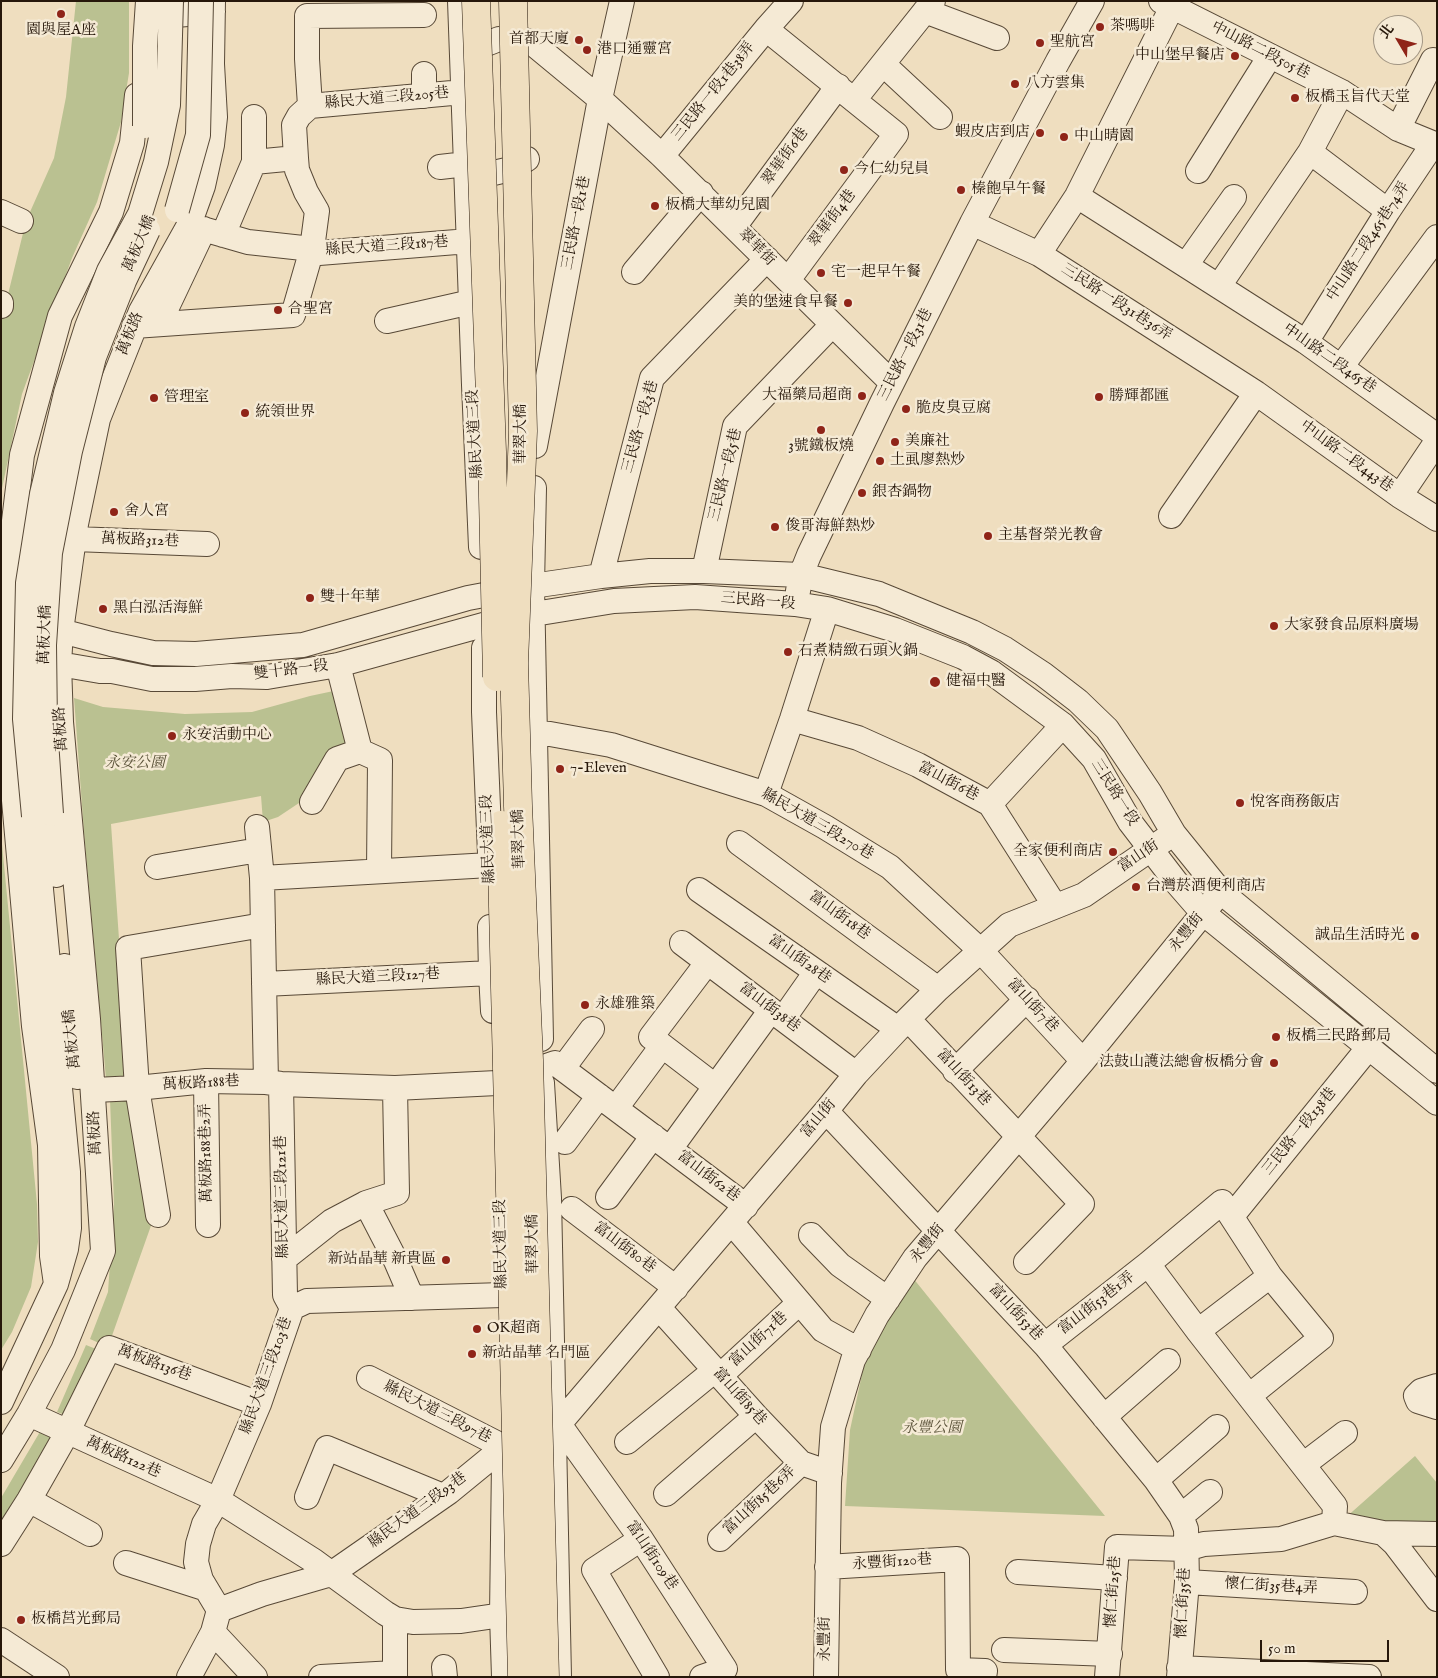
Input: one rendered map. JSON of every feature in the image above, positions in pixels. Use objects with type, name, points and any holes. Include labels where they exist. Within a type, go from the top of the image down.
[{"type":"highway","name":"華翠大橋","points":[[476,1],[492,452],[522,1677]]},
{"type":"highway","points":[[493,1],[498,50],[501,125],[509,470]]},
{"type":"highway","name":"華翠大橋","points":[[513,1],[523,431],[514,663],[529,1060],[545,1677]]},
{"type":"street","name":"萬板大橋","points":[[87,1288],[89,1226],[85,1146],[58,895],[25,719],[28,583],[42,494],[66,393],[87,327],[109,271],[140,214],[156,162],[168,105],[171,1]]},
{"type":"street","name":"萬板大橋","points":[[56,1284],[66,1249],[69,1228],[68,1172],[42,815],[45,726],[44,645],[50,553],[70,451],[94,357],[124,281],[147,232],[172,158],[180,114],[184,1]]},
{"type":"street","name":"縣民大道三段","points":[[460,1],[484,625],[484,712],[490,865],[491,973],[497,1082],[503,1295],[502,1615],[504,1677]]},
{"type":"street","points":[[523,1],[535,446],[525,588],[536,733],[552,1068],[549,1198],[556,1427],[559,1677]]},
{"type":"street","name":"三民路一段1巷","points":[[535,446],[600,99],[622,1]]},
{"type":"street","points":[[790,1],[766,29],[846,93]]},
{"type":"street","name":"三民路一段31巷","points":[[795,604],[801,575],[892,383],[972,223],[1092,1]]},
{"type":"street","points":[[1039,254],[1077,196],[1169,3]]},
{"type":"street","name":"中山路二段505巷","points":[[1169,3],[1342,92],[1398,129],[1435,144]]},
{"type":"street","points":[[143,7],[209,5],[198,135],[198,225],[144,320]]},
{"type":"street","points":[[929,6],[997,38]]},
{"type":"street","name":"翠華街6巷","points":[[734,227],[846,93],[883,64],[929,6]]},
{"type":"street","points":[[22,455],[60,341],[119,219],[145,126],[143,7]]},
{"type":"street","points":[[1,1402],[56,1284],[52,1261],[50,1145],[34,1026],[22,870],[4,686],[2,620],[22,455],[60,316],[111,212],[132,143],[143,7]]},
{"type":"street","points":[[144,320],[293,315],[312,249],[317,211],[306,192],[297,170],[294,125],[299,116],[310,106],[306,16],[424,14]]},
{"type":"street","name":"三民路一段1巷38弄","points":[[662,156],[766,29]]},
{"type":"street","points":[[463,67],[471,50],[500,39],[524,40]]},
{"type":"street","name":"翠華街","points":[[524,40],[531,42],[600,99],[662,156],[892,383]]},
{"type":"street","points":[[1198,171],[1270,56]]},
{"type":"street","points":[[1398,129],[1434,60]]},
{"type":"street","points":[[883,64],[940,117]]},
{"type":"street","name":"縣民大道三段205巷","points":[[310,106],[424,85],[463,92]]},
{"type":"street","points":[[1218,286],[1310,152],[1342,92]]},
{"type":"street","name":"翠華街4巷","points":[[788,280],[896,134],[846,93]]},
{"type":"street","points":[[144,320],[198,225],[254,162],[254,117]]},
{"type":"street","name":"中山路二段465巷74弄","points":[[1306,342],[1388,211],[1435,144]]},
{"type":"street","points":[[1310,152],[1388,211]]},
{"type":"street","points":[[254,162],[296,158]]},
{"type":"street","points":[[440,167],[466,164],[473,171],[489,174],[511,169],[527,159]]},
{"type":"street","points":[[634,272],[701,193]]},
{"type":"street","name":"中山路二段465巷","points":[[1077,196],[1306,342],[1437,436]]},
{"type":"street","points":[[1186,265],[1234,197]]},
{"type":"street","name":"三民路一段31巷36弄","points":[[972,223],[1039,254],[1256,393]]},
{"type":"street","name":"縣民大道三段187巷","points":[[198,225],[248,242],[312,249],[319,253],[469,241]]},
{"type":"street","points":[[1341,368],[1437,237]]},
{"type":"street","name":"三民路一段3巷","points":[[601,576],[652,378],[767,259]]},
{"type":"street","points":[[387,321],[471,302]]},
{"type":"street","name":"萬板路","points":[[1,1460],[29,1414],[63,1350],[102,1251],[94,1090],[61,722],[59,664],[61,631],[74,539],[98,419],[144,320]]},
{"type":"street","name":"三民路一段5巷","points":[[704,571],[735,426],[832,325]]},
{"type":"street","points":[[1171,516],[1256,393]]},
{"type":"street","name":"中山路二段443巷","points":[[1256,393],[1400,496],[1437,519]]},
{"type":"street","points":[[1400,496],[1437,441]]},
{"type":"street","name":"萬板路312巷","points":[[16,506],[24,529],[32,539],[207,544]]},
{"type":"street","name":"三民路一段","points":[[525,588],[601,576],[650,571],[801,575],[879,594],[972,632],[1006,649],[1043,674],[1078,702],[1107,729],[1174,834],[1221,892],[1437,1071]]},
{"type":"street","name":"雙十路一段","points":[[2,620],[61,631],[153,653],[196,654],[303,645],[417,612],[525,588]]},
{"type":"street","name":"三民路一段","points":[[526,616],[614,601],[695,597],[795,604],[827,609],[895,630],[963,657],[991,672],[1064,725],[1094,759],[1130,822],[1176,882],[1203,912],[1437,1103]]},
{"type":"street","points":[[766,794],[827,609]]},
{"type":"street","name":"雙十路一段","points":[[3,649],[59,664],[100,671],[112,671],[152,679],[195,679],[232,676],[267,677],[338,665],[484,625],[526,616]]},
{"type":"street","points":[[991,672],[1006,649]]},
{"type":"street","points":[[338,665],[370,756],[379,872]]},
{"type":"street","name":"縣民大道三段270巷","points":[[484,712],[492,729],[506,734],[522,736],[536,733],[610,745],[766,794],[826,827],[890,867],[981,951]]},
{"type":"street","name":"富山街6巷","points":[[792,719],[858,738],[918,765],[990,804],[1056,906]]},
{"type":"street","points":[[990,804],[1064,725]]},
{"type":"street","points":[[312,802],[337,759],[370,756]]},
{"type":"street","name":"縣民大道三段121巷","points":[[258,827],[262,878],[264,984],[274,1083],[285,1295],[292,1308]]},
{"type":"street","name":"富山街","points":[[556,1427],[739,1214],[856,1074],[938,989],[1009,925],[1084,895],[1174,834]]},
{"type":"street","name":"富山街18巷","points":[[739,843],[938,989]]},
{"type":"street","points":[[157,867],[259,850]]},
{"type":"street","points":[[262,878],[490,865]]},
{"type":"street","name":"富山街28巷","points":[[699,890],[816,972],[903,1024]]},
{"type":"street","name":"永豐街","points":[[826,1677],[830,1473],[834,1427],[853,1360],[877,1315],[915,1258],[1083,1061],[1221,892]]},
{"type":"street","points":[[158,1215],[137,1088],[128,948],[263,925]]},
{"type":"street","name":"富山街38巷","points":[[682,943],[856,1074]]},
{"type":"street","name":"富山街7巷","points":[[981,951],[1083,1061]]},
{"type":"street","points":[[707,962],[651,1037],[715,1086]]},
{"type":"street","name":"富山街62巷","points":[[608,1196],[662,1143],[715,1086],[816,972]]},
{"type":"street","name":"縣民大道三段127巷","points":[[264,984],[491,973]]},
{"type":"street","points":[[955,1071],[1027,999]]},
{"type":"street","name":"富山街13巷","points":[[903,1024],[955,1071],[1082,1204],[1026,1262]]},
{"type":"street","points":[[274,1083],[396,1088],[497,1082],[552,1068],[592,1029]]},
{"type":"street","points":[[565,1142],[608,1102],[662,1046]]},
{"type":"street","name":"三民路一段138巷","points":[[1232,1216],[1369,1047]]},
{"type":"street","name":"富山街62巷","points":[[552,1068],[608,1102],[662,1143],[739,1214]]},
{"type":"street","name":"萬板路188巷","points":[[94,1090],[206,1081],[274,1083]]},
{"type":"street","name":"萬板路188巷2弄","points":[[206,1081],[208,1225]]},
{"type":"street","points":[[284,1259],[332,1221],[366,1203],[397,1192],[396,1088]]},
{"type":"street","name":"富山街53巷","points":[[826,1111],[1045,1345],[1156,1480],[1184,1532]]},
{"type":"street","name":"富山街53巷1弄","points":[[1045,1345],[1148,1264],[1222,1202],[1270,1276],[1321,1338],[1249,1396]]},
{"type":"street","points":[[366,1203],[396,1261],[412,1298]]},
{"type":"street","name":"富山街80巷","points":[[572,1209],[676,1288]]},
{"type":"street","name":"富山街71巷","points":[[739,1214],[799,1303],[823,1330],[859,1350]]},
{"type":"street","points":[[811,1235],[840,1265],[888,1299]]},
{"type":"street","name":"富山街53巷1弄","points":[[1148,1264],[1335,1506],[1334,1523]]},
{"type":"street","points":[[1198,1331],[1270,1276]]},
{"type":"street","name":"縣民大道三段103巷","points":[[216,1621],[196,1562],[198,1544],[204,1524],[218,1500],[259,1404],[292,1308],[308,1300],[503,1295]]},
{"type":"street","name":"富山街71巷","points":[[627,1442],[717,1373],[799,1303]]},
{"type":"street","name":"富山街85巷","points":[[659,1308],[800,1463],[830,1473]]},
{"type":"street","name":"萬板路136巷","points":[[67,1433],[109,1348],[259,1404]]},
{"type":"street","points":[[1104,1417],[1168,1361]]},
{"type":"street","name":"縣民大道三段97巷","points":[[369,1378],[504,1447]]},
{"type":"street","points":[[1437,1386],[1421,1391],[1416,1396],[1418,1401],[1437,1407]]},
{"type":"street","name":"萬板路122巷","points":[[29,1414],[67,1433],[218,1500]]},
{"type":"street","points":[[666,1494],[756,1416]]},
{"type":"street","points":[[504,1447],[556,1427]]},
{"type":"street","name":"富山街109巷","points":[[556,1427],[641,1539],[725,1670],[702,1677]]},
{"type":"street","points":[[1156,1480],[1217,1427]]},
{"type":"street","points":[[1303,1465],[1345,1432]]},
{"type":"street","points":[[1,1544],[30,1500],[67,1433]]},
{"type":"street","name":"縣民大道三段93巷","points":[[216,1621],[262,1594],[331,1574],[442,1496],[504,1447]]},
{"type":"street","points":[[307,1497],[327,1448],[442,1496]]},
{"type":"street","name":"富山街85巷6弄","points":[[720,1539],[800,1463]]},
{"type":"street","points":[[1210,1492],[1184,1532],[1204,1544],[1281,1538],[1334,1523],[1383,1533],[1437,1534]]},
{"type":"street","points":[[30,1500],[90,1534]]},
{"type":"street","points":[[218,1500],[314,1561],[395,1619],[413,1622],[461,1621],[502,1615]]},
{"type":"street","name":"懷仁街25巷","points":[[1109,1665],[1117,1547],[1184,1532]]},
{"type":"street","name":"懷仁街35巷","points":[[1179,1672],[1187,1582],[1184,1532]]},
{"type":"street","points":[[1383,1533],[1395,1544],[1437,1599]]},
{"type":"street","points":[[641,1539],[594,1570],[657,1677]]},
{"type":"street","name":"永豐街120巷","points":[[827,1567],[957,1559],[958,1670],[985,1671],[984,1677]]},
{"type":"street","points":[[126,1563],[204,1588]]},
{"type":"street","points":[[1018,1572],[1115,1578]]},
{"type":"street","name":"懷仁街35巷4弄","points":[[1187,1582],[1355,1592]]},
{"type":"street","points":[[321,1677],[395,1675],[395,1619]]},
{"type":"street","points":[[189,1677],[216,1621],[255,1677]]},
{"type":"street","points":[[1,1640],[53,1676]]},
{"type":"street","points":[[1004,1650],[1109,1665]]},
{"type":"street","points":[[1179,1672],[1369,1677]]},
{"type":"green space","points":[[76,1],[129,1],[129,73],[121,122],[97,202],[72,258],[22,394],[1,493],[1,323],[26,221],[54,158],[66,97]]},
{"type":"green space","name":"永安公園","points":[[343,689],[356,736],[326,785],[278,817],[263,822],[261,796],[111,824],[129,1083],[106,1079],[74,698],[103,707],[185,714],[252,712]]},
{"type":"green space","points":[[1,834],[37,1204],[38,1242],[31,1287],[12,1332],[1,1350]]},
{"type":"green space","points":[[132,1097],[153,1220],[108,1347],[90,1339],[108,1292],[114,1204],[110,1099]]},
{"type":"green space","name":"永豐公園","points":[[913,1278],[1105,1516],[845,1506],[850,1430],[864,1365],[883,1318]]},
{"type":"green space","points":[[86,1345],[101,1351],[73,1418],[57,1412]]},
{"type":"green space","points":[[41,1430],[56,1439],[1,1534],[1,1498]]},
{"type":"green space","points":[[1415,1456],[1437,1483],[1437,1530],[1335,1527]]},
{"type":"place","name":"園與屋A座","points":[[61,14]]},
{"type":"place","name":"茶嗎啡","points":[[1100,27]]},
{"type":"place","name":"首都天廈","points":[[579,40]]},
{"type":"place","name":"聖航宮","points":[[1040,43]]},
{"type":"place","name":"港口通靈宮","points":[[587,50]]},
{"type":"place","name":"中山堡早餐店","points":[[1235,56]]},
{"type":"place","name":"八方雲集","points":[[1015,84]]},
{"type":"place","name":"板橋玉旨代天堂","points":[[1295,98]]},
{"type":"place","name":"蝦皮店到店","points":[[1040,133]]},
{"type":"place","name":"中山晴園","points":[[1064,137]]},
{"type":"place","name":"今仁幼兒員","points":[[844,170]]},
{"type":"place","name":"榛飽早午餐","points":[[961,190]]},
{"type":"place","name":"板橋大華幼兒園","points":[[655,206]]},
{"type":"place","name":"宅一起早午餐","points":[[821,273]]},
{"type":"place","name":"美的堡速食早餐","points":[[848,303]]},
{"type":"place","name":"合聖宮","points":[[278,310]]},
{"type":"place","name":"大福藥局超商","points":[[862,396]]},
{"type":"place","name":"勝輝都匯","points":[[1099,397]]},
{"type":"place","name":"管理室","points":[[154,398]]},
{"type":"place","name":"脆皮臭豆腐","points":[[906,409]]},
{"type":"place","name":"統領世界","points":[[245,413]]},
{"type":"place","name":"3號鐵板燒","points":[[821,430]]},
{"type":"place","name":"美廉社","points":[[895,442]]},
{"type":"place","name":"土虱廖熱炒","points":[[880,461]]},
{"type":"place","name":"銀杏鍋物","points":[[862,493]]},
{"type":"place","name":"舍人宮","points":[[114,512]]},
{"type":"place","name":"俊哥海鮮熱炒","points":[[775,527]]},
{"type":"place","name":"主基督榮光教會","points":[[988,536]]},
{"type":"place","name":"雙十年華","points":[[310,598]]},
{"type":"place","name":"黑白泓活海鮮","points":[[103,609]]},
{"type":"place","name":"大家發食品原料廣場","points":[[1274,626]]},
{"type":"place","name":"石煮精緻石頭火鍋","points":[[788,652]]},
{"type":"place","name":"健福中醫","points":[[935,682]]},
{"type":"place","name":"永安活動中心","points":[[172,736]]},
{"type":"place","name":"7-Eleven","points":[[560,769]]},
{"type":"place","name":"悅客商務飯店","points":[[1240,803]]},
{"type":"place","name":"全家便利商店","points":[[1113,852]]},
{"type":"place","name":"台灣菸酒便利商店","points":[[1136,887]]},
{"type":"place","name":"誠品生活時光","points":[[1415,936]]},
{"type":"place","name":"永雄雅築","points":[[585,1005]]},
{"type":"place","name":"板橋三民路郵局","points":[[1276,1037]]},
{"type":"place","name":"法鼓山護法總會板橋分會","points":[[1274,1063]]},
{"type":"place","name":"新站晶華 新貴區","points":[[446,1260]]},
{"type":"place","name":"OK超商","points":[[477,1329]]},
{"type":"place","name":"新站晶華 名門區","points":[[472,1354]]},
{"type":"place","name":"板橋莒光郵局","points":[[21,1620]]}]
